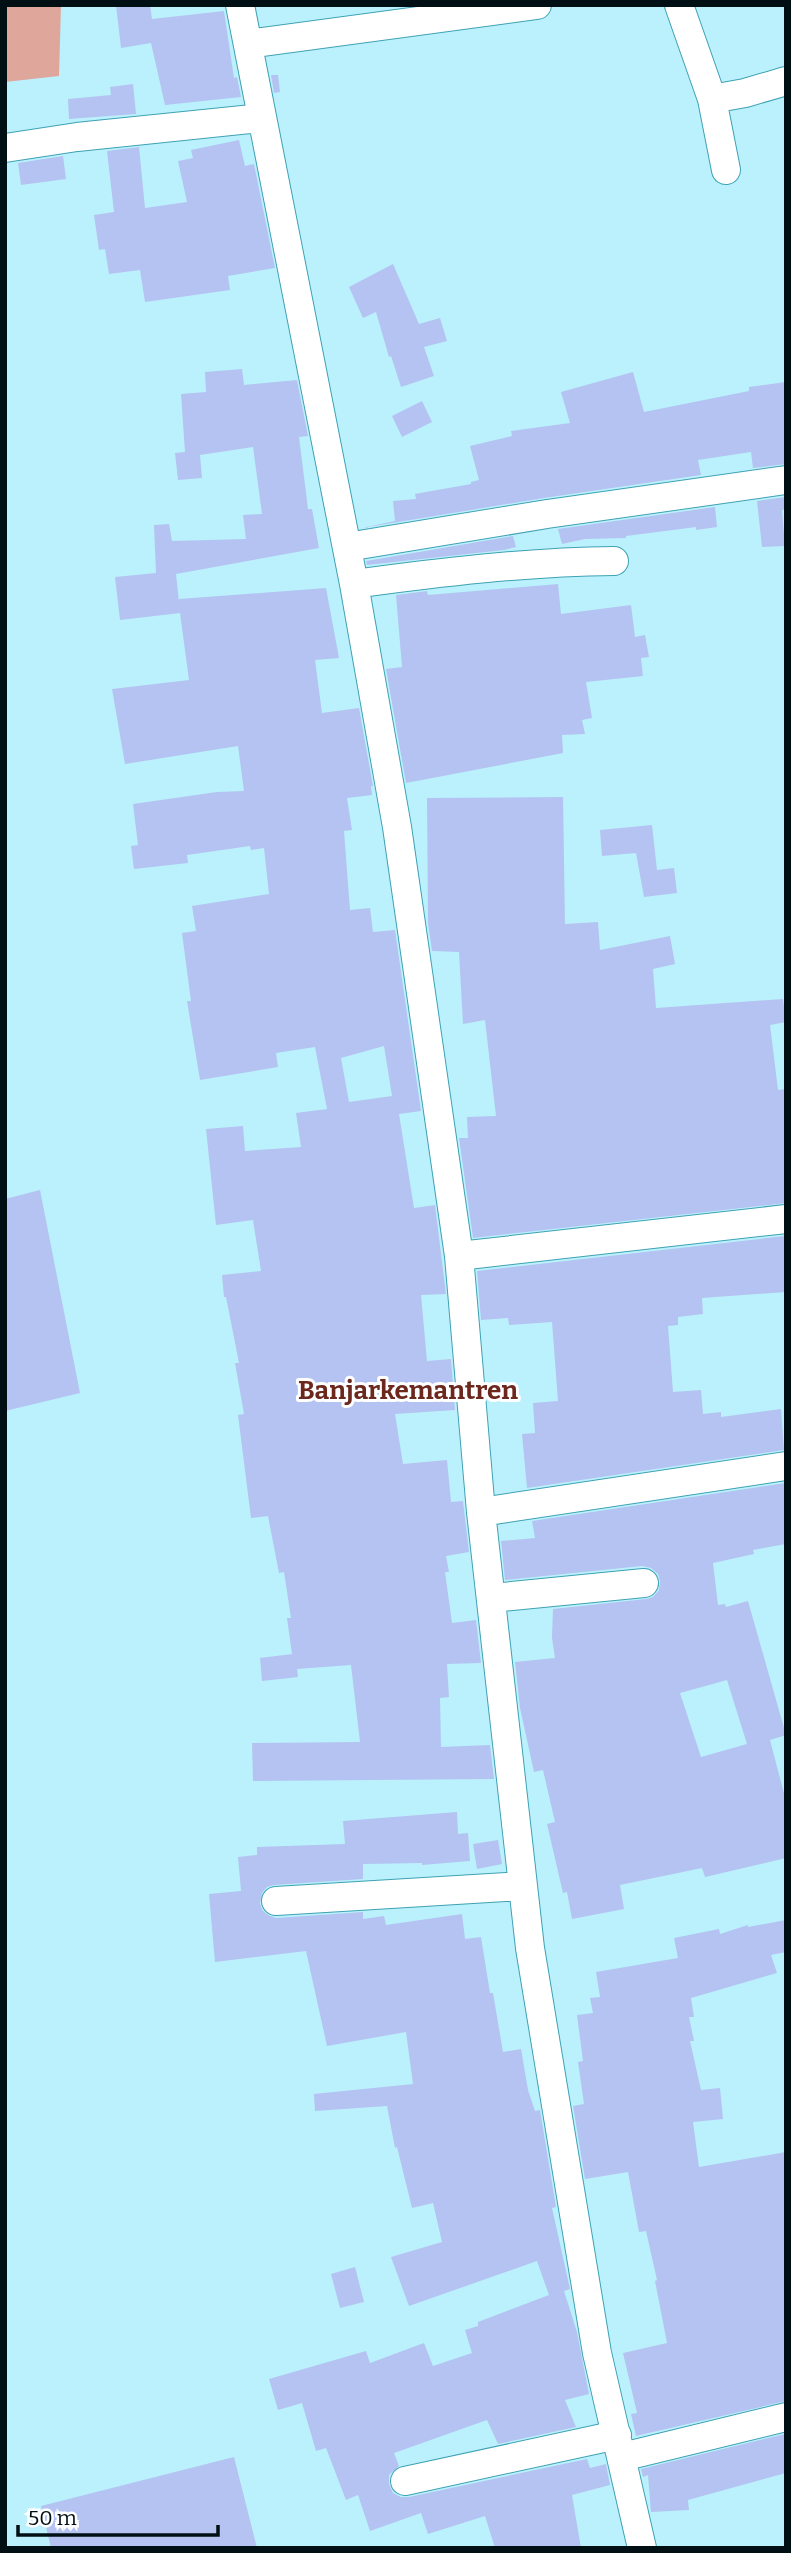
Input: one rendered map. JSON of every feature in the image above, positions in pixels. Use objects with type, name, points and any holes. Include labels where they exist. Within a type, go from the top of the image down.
[{"type":"street","points":[[240,5],[354,584],[397,827],[459,1256],[481,1512],[530,1948],[595,2340],[642,2548]]},
{"type":"street","points":[[248,44],[450,11],[537,5]]},
{"type":"street","points":[[680,5],[712,99],[726,170]]},
{"type":"street","points":[[712,99],[786,81]]},
{"type":"street","points":[[5,148],[77,137],[261,118]]},
{"type":"street","points":[[346,547],[547,514],[786,480]]},
{"type":"street","points":[[354,584],[459,570],[614,561]]},
{"type":"street","points":[[459,1256],[786,1219]]},
{"type":"street","points":[[481,1512],[786,1466]]},
{"type":"street","points":[[492,1598],[645,1583]]},
{"type":"street","points":[[276,1901],[523,1886]]},
{"type":"street","points":[[405,2481],[786,2417]]},
{"type":"shaded area","points":[[5,5],[61,5],[59,76],[5,82]]},
{"type":"building","points":[[116,5],[150,5],[152,19],[224,11],[234,78],[237,77],[241,97],[165,105],[151,43],[121,48]]},
{"type":"building","points":[[271,75],[278,75],[280,92],[274,93]]},
{"type":"building","points":[[133,84],[136,114],[69,119],[68,99],[111,95],[110,87]]},
{"type":"building","points":[[239,140],[245,166],[254,164],[275,268],[228,276],[230,290],[145,302],[140,270],[109,274],[105,249],[99,250],[94,215],[114,212],[107,151],[139,147],[145,208],[187,202],[178,161],[193,158],[191,150]]},
{"type":"building","points":[[63,156],[66,179],[21,185],[18,163]]},
{"type":"building","points":[[393,264],[419,324],[440,318],[447,341],[424,347],[434,376],[401,387],[376,312],[363,318],[349,287]]},
{"type":"building","points":[[242,369],[244,385],[297,380],[308,436],[299,437],[308,509],[312,509],[319,548],[176,574],[179,602],[179,599],[326,588],[339,658],[315,660],[322,713],[359,708],[373,786],[372,795],[347,798],[352,830],[344,831],[350,910],[370,908],[373,932],[395,930],[421,1111],[399,1114],[414,1208],[435,1205],[446,1294],[421,1295],[427,1361],[451,1359],[455,1410],[395,1414],[403,1464],[447,1460],[451,1502],[463,1501],[469,1552],[446,1556],[449,1572],[445,1572],[452,1623],[476,1620],[481,1663],[447,1664],[449,1697],[440,1698],[441,1747],[490,1745],[494,1779],[253,1781],[252,1743],[360,1742],[351,1665],[297,1669],[298,1677],[262,1681],[260,1658],[292,1654],[287,1618],[291,1618],[284,1572],[279,1573],[268,1516],[251,1518],[238,1415],[244,1414],[235,1363],[239,1363],[224,1297],[222,1275],[261,1271],[253,1220],[216,1225],[206,1129],[243,1126],[245,1151],[301,1147],[296,1113],[327,1109],[315,1047],[276,1053],[278,1067],[200,1080],[187,1001],[191,1001],[182,933],[196,931],[192,906],[269,894],[264,848],[251,850],[250,846],[187,855],[188,863],[134,869],[131,846],[138,845],[133,804],[217,792],[244,791],[238,746],[125,764],[112,689],[189,680],[180,613],[120,620],[115,577],[156,573],[154,525],[169,524],[172,541],[246,539],[243,515],[262,514],[253,447],[200,455],[202,478],[178,480],[175,453],[185,452],[181,394],[206,392],[205,372]],"holes":[[[384,1046],[392,1096],[349,1102],[341,1058]]]},
{"type":"building","points":[[633,372],[644,412],[749,391],[749,387],[786,382],[786,464],[753,468],[751,452],[698,460],[701,475],[362,528],[395,521],[393,501],[416,499],[415,494],[471,484],[479,480],[470,446],[512,436],[511,431],[570,423],[561,392]]},
{"type":"building","points":[[422,401],[432,422],[402,437],[392,416]]},
{"type":"building","points":[[786,497],[786,509],[782,510],[785,546],[762,547],[757,501]]},
{"type":"building","points":[[715,507],[717,527],[696,530],[696,527],[626,538],[585,539],[562,544],[558,529]]},
{"type":"building","points":[[513,536],[516,547],[504,550],[367,565],[366,561]]},
{"type":"building","points":[[558,584],[561,614],[631,605],[635,637],[645,635],[649,657],[641,658],[643,676],[586,682],[592,718],[582,720],[585,734],[562,735],[563,753],[406,783],[386,669],[402,667],[396,595],[427,591],[428,595]]},
{"type":"building","points":[[563,797],[565,924],[598,922],[600,950],[670,936],[675,964],[653,969],[656,1008],[783,999],[786,1022],[770,1025],[778,1090],[786,1089],[786,1203],[473,1238],[459,1138],[468,1138],[467,1117],[496,1116],[485,1020],[463,1024],[459,952],[432,951],[428,923],[427,798]]},
{"type":"building","points":[[652,825],[657,870],[674,868],[677,893],[644,897],[636,853],[602,856],[600,830]]},
{"type":"building","points":[[40,1190],[80,1393],[5,1411],[5,1199]]},
{"type":"building","points":[[785,1236],[786,1292],[702,1298],[703,1314],[678,1317],[678,1325],[668,1326],[673,1392],[701,1390],[703,1414],[721,1412],[721,1417],[781,1409],[784,1450],[527,1488],[522,1434],[535,1433],[533,1403],[558,1401],[552,1322],[509,1325],[508,1318],[481,1320],[477,1271]]},
{"type":"building","points":[[786,1483],[786,1544],[753,1550],[754,1554],[713,1563],[718,1605],[725,1604],[726,1607],[748,1601],[786,1735],[770,1740],[786,1801],[786,1858],[705,1877],[702,1868],[620,1885],[624,1909],[572,1919],[547,1824],[555,1822],[543,1770],[534,1772],[520,1708],[515,1662],[555,1658],[552,1638],[553,1609],[646,1599],[653,1597],[659,1590],[660,1581],[658,1574],[651,1568],[642,1566],[505,1580],[501,1541],[535,1538],[532,1521]],"holes":[[[727,1680],[747,1744],[701,1757],[680,1693]]]},
{"type":"building","points":[[457,1812],[458,1834],[468,1833],[470,1861],[422,1865],[363,1864],[363,1879],[274,1885],[267,1887],[262,1893],[260,1903],[262,1910],[276,1918],[363,1912],[363,1919],[384,1916],[386,1925],[462,1914],[465,1939],[481,1937],[503,2052],[521,2049],[528,2090],[535,2111],[540,2110],[556,2207],[552,2208],[570,2289],[564,2291],[577,2332],[589,2394],[565,2400],[576,2427],[498,2444],[487,2420],[394,2453],[399,2466],[389,2475],[389,2484],[393,2493],[409,2497],[587,2459],[590,2468],[606,2464],[610,2485],[572,2495],[581,2548],[495,2548],[485,2516],[428,2534],[421,2513],[370,2531],[358,2495],[346,2500],[326,2448],[316,2451],[302,2403],[278,2410],[269,2379],[366,2351],[370,2363],[424,2343],[433,2366],[472,2353],[465,2330],[478,2326],[478,2322],[549,2295],[537,2261],[409,2306],[391,2257],[442,2242],[433,2203],[412,2208],[397,2147],[395,2148],[387,2106],[315,2111],[314,2094],[413,2084],[406,2032],[327,2046],[306,1951],[215,1962],[209,1894],[241,1891],[238,1857],[257,1855],[257,1847],[345,1844],[343,1821]]},
{"type":"building","points":[[498,1840],[502,1864],[477,1869],[473,1844]]},
{"type":"building","points":[[786,1920],[786,1952],[771,1955],[777,1973],[691,1998],[694,2017],[689,2017],[694,2041],[690,2041],[701,2090],[720,2088],[723,2119],[693,2122],[699,2167],[786,2152],[786,2401],[636,2436],[631,2414],[637,2413],[623,2353],[667,2343],[646,2231],[639,2232],[628,2172],[585,2179],[573,2106],[584,2104],[578,2062],[583,2061],[577,2015],[593,2013],[590,1998],[600,1997],[596,1972],[678,1958],[674,1938],[719,1929],[720,1934],[748,1925]]},
{"type":"building","points":[[355,2267],[364,2302],[340,2308],[331,2274]]},
{"type":"building","points":[[785,2434],[786,2473],[688,2500],[689,2510],[651,2512],[648,2475],[643,2477],[641,2469]]},
{"type":"building","points":[[234,2457],[257,2548],[51,2548],[41,2506]]},
{"type":"district","name":"Banjarkemantren","points":[[408,1390]]}]
